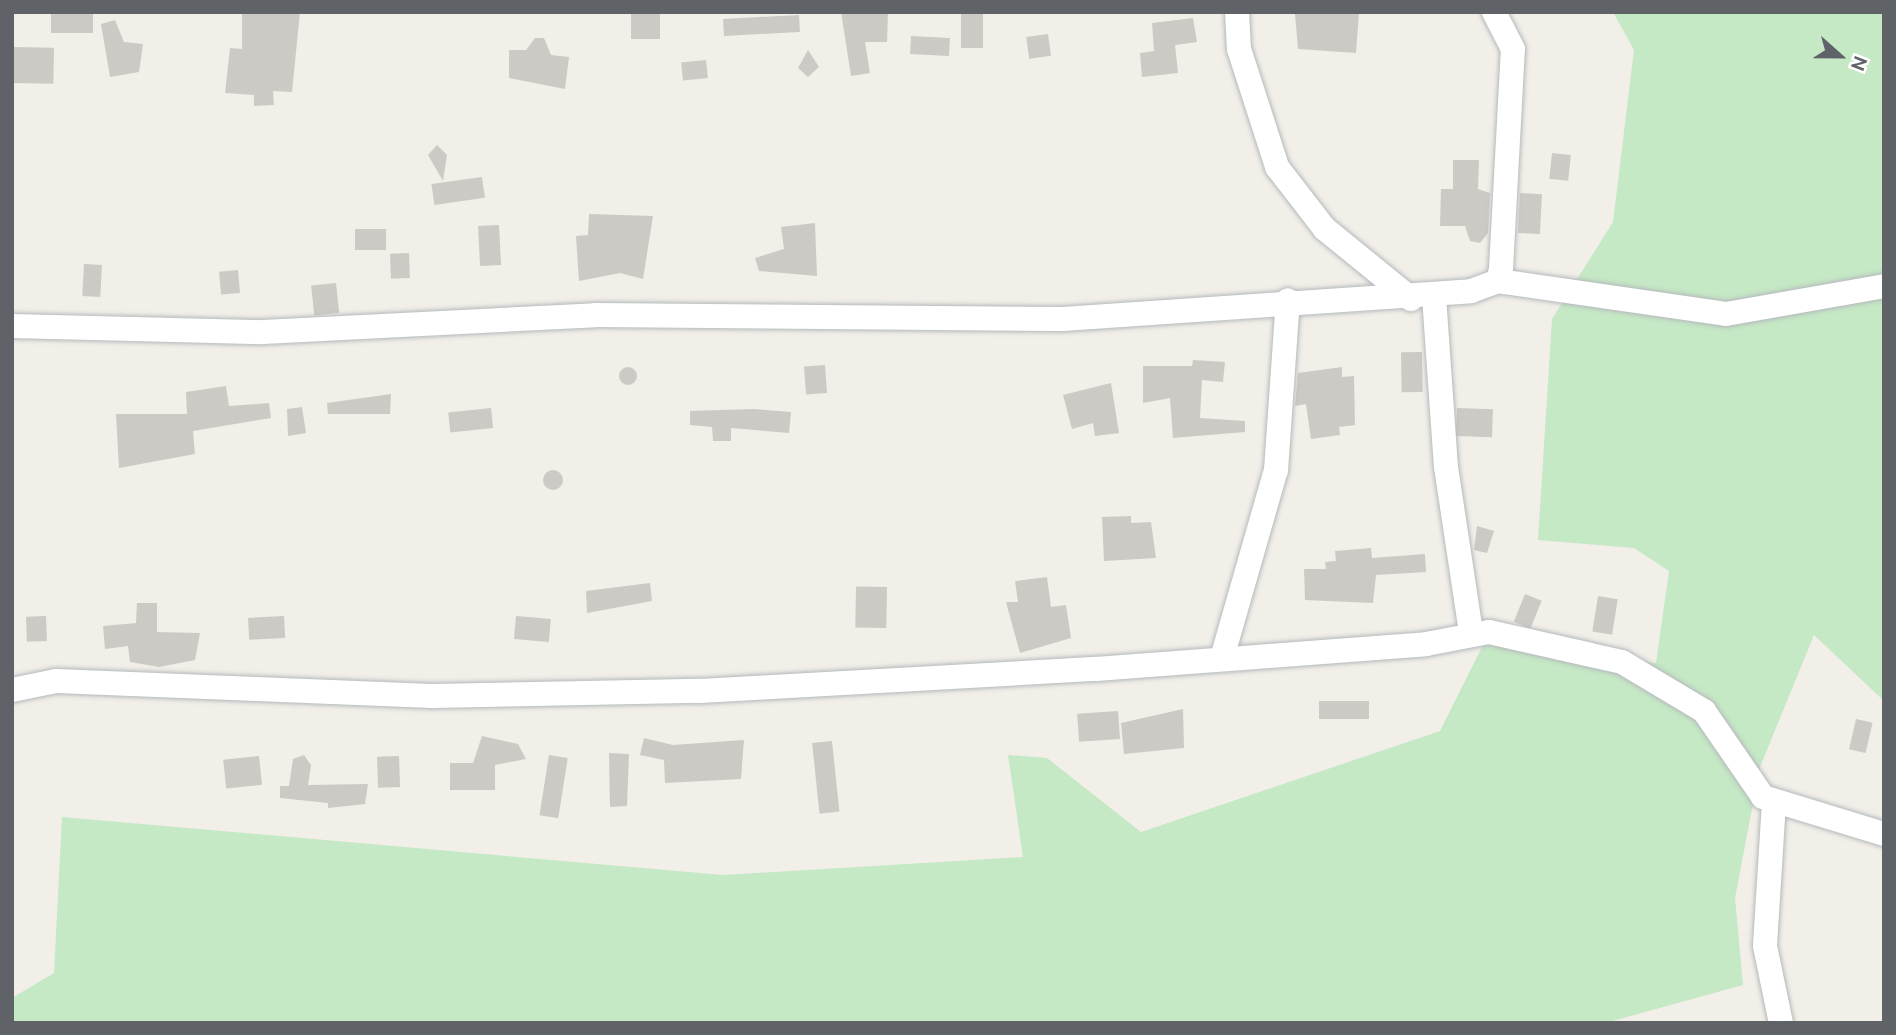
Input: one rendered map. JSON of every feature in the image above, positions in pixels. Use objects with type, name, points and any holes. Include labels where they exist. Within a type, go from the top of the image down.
[{"type":"street","points":[[1237,12],[1239,49],[1277,167],[1325,229],[1422,298],[1471,633]]},
{"type":"street","points":[[1494,12],[1513,49],[1498,281]]},
{"type":"street","points":[[12,326],[263,332],[596,315],[1063,319],[1288,300],[1422,298],[1498,281],[1726,314],[1884,286]]},
{"type":"street","points":[[1222,658],[1276,470],[1288,300]]},
{"type":"street","points":[[12,690],[56,681],[432,696],[662,692],[1426,644],[1471,633],[1622,662],[1704,711],[1763,797],[1884,834]]},
{"type":"street","points":[[1774,802],[1765,946],[1781,1023]]},
{"type":"green space","points":[[1613,12],[1884,12],[1884,701],[1814,635],[1760,767],[1735,898],[1743,985],[1605,1023],[12,1023],[12,998],[54,973],[62,817],[723,875],[1023,857],[1008,755],[1047,758],[1141,832],[1440,731],[1484,643],[1656,663],[1669,571],[1634,548],[1538,540],[1552,319],[1613,222],[1634,50]]},
{"type":"building","points":[[51,12],[93,12],[93,33],[51,33]]},
{"type":"building","points":[[242,12],[300,12],[292,92],[273,91],[274,105],[254,106],[254,95],[225,93],[230,48],[242,49]]},
{"type":"building","points":[[631,12],[660,12],[660,39],[631,39]]},
{"type":"building","points":[[841,12],[888,12],[887,42],[865,42],[870,73],[851,76]]},
{"type":"building","points":[[961,12],[983,12],[983,48],[961,48]]},
{"type":"building","points":[[1359,12],[1356,53],[1298,49],[1295,14]]},
{"type":"building","points":[[799,15],[800,32],[724,36],[723,19]]},
{"type":"building","points":[[1193,18],[1197,42],[1175,45],[1178,73],[1142,77],[1140,53],[1154,51],[1152,23]]},
{"type":"building","points":[[115,20],[124,42],[143,44],[139,72],[110,77],[101,24]]},
{"type":"building","points":[[1048,34],[1051,56],[1029,59],[1026,37]]},
{"type":"building","points":[[911,36],[950,38],[949,56],[910,54]]},
{"type":"building","points":[[535,38],[544,38],[551,55],[569,57],[565,89],[509,78],[509,50],[526,50]]},
{"type":"building","points":[[12,47],[54,48],[53,84],[12,83]]},
{"type":"building","points":[[808,50],[819,67],[808,77],[798,68]]},
{"type":"building","points":[[706,60],[708,78],[683,81],[681,63]]},
{"type":"building","points":[[437,145],[447,155],[443,181],[428,155]]},
{"type":"building","points":[[1552,153],[1571,155],[1568,181],[1549,179]]},
{"type":"building","points":[[1453,160],[1479,160],[1478,189],[1490,193],[1488,233],[1480,243],[1470,241],[1465,226],[1440,226],[1441,189],[1453,189]]},
{"type":"building","points":[[482,177],[485,198],[434,205],[431,184]]},
{"type":"building","points":[[1520,193],[1542,194],[1540,234],[1518,233]]},
{"type":"building","points":[[589,214],[653,216],[643,279],[620,273],[579,281],[576,236],[588,235]]},
{"type":"building","points":[[815,223],[817,276],[759,271],[755,258],[784,249],[781,227]]},
{"type":"building","points":[[499,225],[501,265],[480,266],[478,226]]},
{"type":"building","points":[[355,229],[386,229],[386,250],[355,250]]},
{"type":"building","points":[[409,253],[410,278],[391,279],[390,254]]},
{"type":"building","points":[[84,264],[102,265],[100,297],[82,296]]},
{"type":"building","points":[[238,270],[240,293],[221,295],[219,272]]},
{"type":"building","points":[[336,283],[339,313],[314,315],[311,286]]},
{"type":"building","points":[[1401,352],[1422,352],[1423,392],[1402,392]]},
{"type":"building","points":[[1193,360],[1225,362],[1223,382],[1202,380],[1200,418],[1245,421],[1245,432],[1173,438],[1170,398],[1143,403],[1143,366],[1192,366]]},
{"type":"building","points":[[825,365],[827,393],[806,394],[804,366]]},
{"type":"building","points":[[624,367],[632,367],[637,376],[635,383],[624,385],[619,380],[619,372]]},
{"type":"building","points":[[1342,367],[1342,377],[1354,376],[1355,425],[1339,427],[1340,435],[1311,439],[1306,404],[1295,406],[1298,373]]},
{"type":"building","points":[[1111,383],[1119,433],[1095,436],[1093,423],[1072,429],[1063,395]]},
{"type":"building","points":[[226,386],[229,406],[269,403],[271,418],[193,431],[195,454],[119,468],[116,414],[187,414],[186,392]]},
{"type":"building","points":[[391,394],[390,414],[328,414],[327,403]]},
{"type":"building","points":[[302,407],[306,433],[288,436],[287,409]]},
{"type":"building","points":[[491,408],[493,428],[450,432],[448,412]]},
{"type":"building","points":[[1457,408],[1493,409],[1492,437],[1456,436]]},
{"type":"building","points":[[754,409],[791,412],[789,433],[731,428],[731,441],[713,441],[712,427],[690,425],[690,411]]},
{"type":"building","points":[[553,470],[560,473],[563,480],[560,487],[553,490],[546,487],[543,480],[546,473]]},
{"type":"building","points":[[1131,516],[1131,523],[1151,522],[1156,558],[1104,561],[1102,517]]},
{"type":"building","points":[[1477,526],[1494,531],[1487,553],[1474,550]]},
{"type":"building","points":[[1371,548],[1372,558],[1425,554],[1426,572],[1376,575],[1373,603],[1305,600],[1304,569],[1326,569],[1325,562],[1336,561],[1335,551]]},
{"type":"building","points":[[1047,577],[1051,607],[1066,605],[1071,638],[1020,653],[1006,602],[1018,602],[1015,581]]},
{"type":"building","points":[[650,583],[652,601],[587,613],[586,591]]},
{"type":"building","points":[[856,586],[887,587],[886,628],[855,627]]},
{"type":"building","points":[[1525,594],[1542,601],[1530,629],[1514,622]]},
{"type":"building","points":[[1598,596],[1618,599],[1612,635],[1592,632]]},
{"type":"building","points":[[137,603],[157,603],[157,632],[200,633],[195,660],[159,667],[130,662],[128,646],[105,649],[103,626],[136,623]]},
{"type":"building","points":[[46,616],[47,641],[27,642],[26,617]]},
{"type":"building","points":[[284,616],[285,638],[249,640],[248,618]]},
{"type":"building","points":[[516,616],[551,619],[549,642],[514,639]]},
{"type":"building","points":[[1319,701],[1369,701],[1369,719],[1319,719]]},
{"type":"building","points":[[1183,709],[1184,748],[1124,754],[1121,723]]},
{"type":"building","points":[[1118,711],[1120,739],[1079,742],[1077,714]]},
{"type":"building","points":[[1856,719],[1873,723],[1866,753],[1849,749]]},
{"type":"building","points":[[482,736],[518,744],[526,759],[495,765],[495,790],[450,790],[450,763],[473,763]]},
{"type":"building","points":[[644,738],[673,745],[744,740],[741,779],[665,783],[664,760],[640,755]]},
{"type":"building","points":[[832,741],[839,812],[820,814],[812,743]]},
{"type":"building","points":[[609,753],[629,754],[627,806],[610,807]]},
{"type":"building","points":[[304,755],[311,765],[308,785],[368,784],[365,804],[328,808],[328,803],[280,798],[280,786],[289,786],[293,759]]},
{"type":"building","points":[[549,755],[568,758],[558,818],[539,815]]},
{"type":"building","points":[[259,756],[262,785],[226,789],[223,760]]},
{"type":"building","points":[[399,756],[400,787],[378,788],[377,757]]}]
